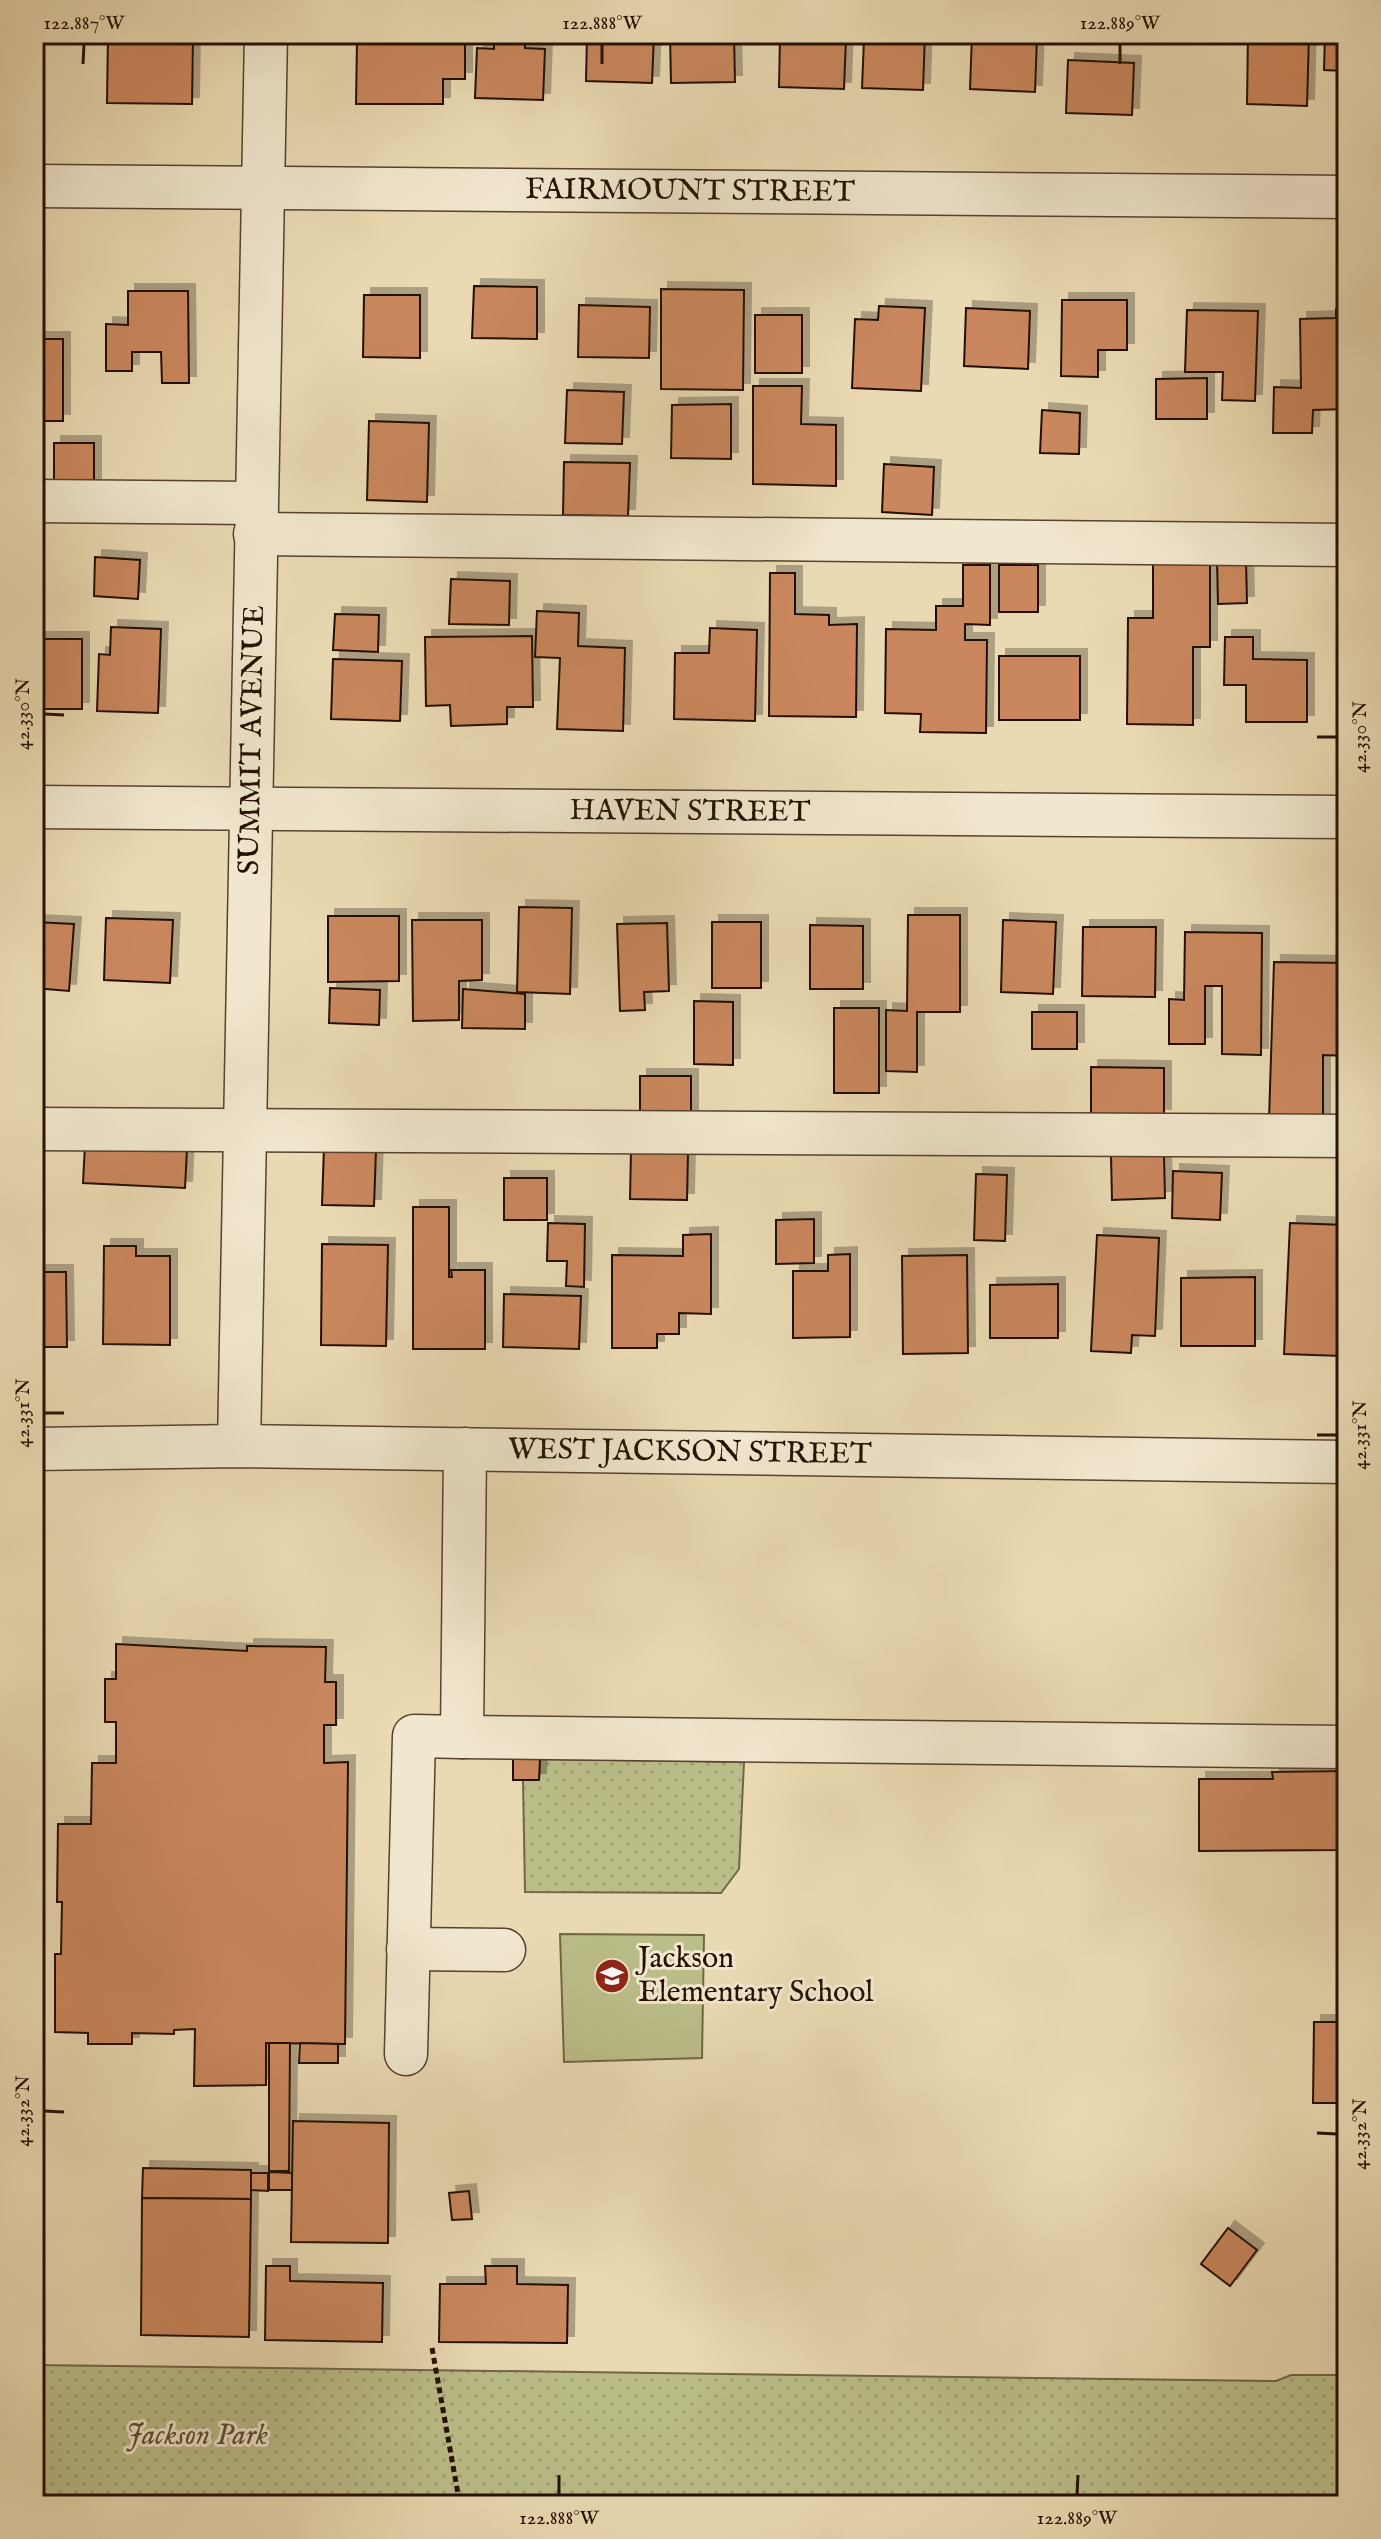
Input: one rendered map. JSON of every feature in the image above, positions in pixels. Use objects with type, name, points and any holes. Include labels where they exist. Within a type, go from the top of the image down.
[{"type":"street","name":"SUMMIT AVENUE","points":[[239,1446],[266,34]]},
{"type":"street","name":"FAIRMOUNT STREET","points":[[34,186],[1347,197]]},
{"type":"street","points":[[34,501],[255,519],[1347,545]]},
{"type":"street","name":"HAVEN STREET","points":[[34,807],[1347,817]]},
{"type":"street","points":[[34,1129],[1347,1136]]},
{"type":"street","name":"WEST JACKSON STREET","points":[[34,1449],[239,1446],[1347,1462]]},
{"type":"street","points":[[462,1737],[465,1449]]},
{"type":"street","points":[[406,2054],[414,1736],[1347,1747]]},
{"type":"street","points":[[408,1949],[504,1950]]},
{"type":"path","points":[[432,2348],[460,2505]]},
{"type":"green space","points":[[540,1759],[744,1762],[739,1869],[721,1893],[525,1892],[523,1780],[539,1780]]},
{"type":"green space","points":[[560,1934],[704,1935],[702,2058],[564,2062]]},
{"type":"green space","name":"Jackson Park","points":[[34,2365],[1276,2381],[1291,2375],[1347,2375],[1347,2505],[34,2505]]},
{"type":"building","points":[[108,34],[171,34],[171,38],[193,38],[192,104],[107,103]]},
{"type":"building","points":[[453,34],[465,34],[465,79],[443,79],[443,104],[356,104],[357,40],[453,40]]},
{"type":"building","points":[[494,34],[525,34],[525,48],[545,49],[543,100],[475,98],[477,48],[494,49]]},
{"type":"building","points":[[587,34],[654,34],[652,83],[586,81]]},
{"type":"building","points":[[670,34],[734,34],[735,82],[671,83]]},
{"type":"building","points":[[877,34],[925,34],[923,90],[862,88],[864,39],[877,39]]},
{"type":"building","points":[[972,34],[1037,36],[1035,92],[970,89]]},
{"type":"building","points":[[1248,34],[1309,34],[1307,106],[1247,104]]},
{"type":"building","points":[[1325,34],[1347,34],[1347,106],[1343,106],[1345,71],[1324,70]]},
{"type":"building","points":[[780,36],[846,38],[844,89],[779,87]]},
{"type":"building","points":[[1068,60],[1134,63],[1132,115],[1066,113]]},
{"type":"building","points":[[474,286],[537,287],[537,339],[472,338]]},
{"type":"building","points":[[661,289],[744,290],[743,390],[661,389]]},
{"type":"building","points":[[128,291],[188,291],[189,383],[162,383],[161,352],[132,352],[132,371],[106,371],[106,324],[128,325]]},
{"type":"building","points":[[364,295],[420,295],[420,358],[363,357]]},
{"type":"building","points":[[1062,300],[1127,300],[1127,350],[1098,350],[1098,377],[1061,376]]},
{"type":"building","points":[[579,305],[650,307],[649,358],[578,357]]},
{"type":"building","points":[[879,306],[925,308],[921,391],[852,388],[855,319],[878,320]]},
{"type":"building","points":[[966,308],[1030,311],[1028,369],[964,366]]},
{"type":"building","points":[[1336,309],[1347,309],[1347,409],[1313,410],[1312,433],[1273,433],[1274,387],[1301,388],[1300,319],[1336,318]]},
{"type":"building","points":[[1187,310],[1258,311],[1255,401],[1222,400],[1223,372],[1185,372]]},
{"type":"building","points":[[755,315],[802,315],[802,373],[755,373]]},
{"type":"building","points":[[34,339],[63,339],[63,421],[34,421]]},
{"type":"building","points":[[1207,378],[1207,419],[1156,419],[1156,379]]},
{"type":"building","points":[[753,386],[802,386],[801,424],[836,425],[836,486],[753,484]]},
{"type":"building","points":[[567,390],[624,392],[622,444],[565,443]]},
{"type":"building","points":[[731,404],[731,459],[671,458],[672,405]]},
{"type":"building","points":[[1042,410],[1080,413],[1079,454],[1040,453]]},
{"type":"building","points":[[369,421],[429,423],[427,502],[367,500]]},
{"type":"building","points":[[54,443],[94,443],[94,485],[54,485]]},
{"type":"building","points":[[564,462],[630,463],[628,516],[563,515]]},
{"type":"building","points":[[884,464],[934,467],[932,515],[882,512]]},
{"type":"building","points":[[95,557],[140,560],[138,599],[94,596]]},
{"type":"building","points":[[1246,559],[1247,603],[1218,604],[1217,560]]},
{"type":"building","points":[[1153,561],[1210,561],[1210,647],[1193,647],[1193,725],[1127,724],[1128,618],[1153,618]]},
{"type":"building","points":[[963,565],[990,565],[990,625],[965,624],[965,640],[987,640],[986,733],[920,732],[921,714],[885,713],[886,629],[936,630],[936,606],[963,606]]},
{"type":"building","points":[[999,565],[1038,565],[1038,612],[999,612]]},
{"type":"building","points":[[770,573],[795,573],[795,614],[829,615],[829,625],[857,624],[856,717],[769,716]]},
{"type":"building","points":[[451,579],[510,581],[509,625],[449,624]]},
{"type":"building","points":[[537,611],[579,613],[578,646],[625,648],[623,731],[557,729],[560,658],[535,657]]},
{"type":"building","points":[[335,614],[379,615],[378,652],[333,650]]},
{"type":"building","points":[[111,627],[161,629],[158,713],[97,711],[99,654],[110,655]]},
{"type":"building","points":[[710,628],[757,630],[755,721],[674,719],[675,653],[709,653]]},
{"type":"building","points":[[532,636],[533,707],[507,707],[507,724],[451,726],[450,705],[426,706],[425,637]]},
{"type":"building","points":[[1225,637],[1253,637],[1253,659],[1307,660],[1307,722],[1246,722],[1246,685],[1224,685]]},
{"type":"building","points":[[37,639],[82,639],[82,709],[34,709]]},
{"type":"building","points":[[999,656],[1080,656],[1080,720],[999,720]]},
{"type":"building","points":[[333,659],[402,661],[400,721],[331,719]]},
{"type":"building","points":[[519,907],[572,908],[570,994],[517,992]]},
{"type":"building","points":[[908,915],[960,915],[960,1012],[917,1012],[917,1072],[886,1071],[886,1010],[907,1011]]},
{"type":"building","points":[[328,916],[399,916],[399,981],[328,982]]},
{"type":"building","points":[[106,918],[173,920],[170,983],[104,980]]},
{"type":"building","points":[[412,920],[482,920],[482,980],[459,981],[459,1020],[413,1021]]},
{"type":"building","points":[[1003,920],[1056,922],[1053,994],[1001,992]]},
{"type":"building","points":[[34,922],[74,924],[69,991],[34,988]]},
{"type":"building","points":[[712,922],[761,922],[761,988],[712,988]]},
{"type":"building","points":[[667,923],[669,991],[644,992],[645,1010],[620,1011],[617,924]]},
{"type":"building","points":[[810,925],[863,926],[863,989],[810,989]]},
{"type":"building","points":[[1083,927],[1156,927],[1155,997],[1082,996]]},
{"type":"building","points":[[1185,932],[1262,933],[1261,1055],[1222,1054],[1222,986],[1205,986],[1205,1044],[1169,1044],[1169,999],[1184,1000]]},
{"type":"building","points":[[1274,962],[1347,963],[1347,1056],[1323,1055],[1323,1120],[1269,1120]]},
{"type":"building","points":[[330,988],[380,990],[379,1025],[329,1023]]},
{"type":"building","points":[[463,989],[525,994],[525,1029],[462,1028]]},
{"type":"building","points":[[694,1001],[733,1002],[733,1065],[694,1064]]},
{"type":"building","points":[[834,1008],[879,1008],[879,1093],[834,1093]]},
{"type":"building","points":[[1032,1012],[1077,1012],[1077,1049],[1032,1049]]},
{"type":"building","points":[[1091,1067],[1164,1068],[1164,1116],[1091,1115]]},
{"type":"building","points":[[640,1076],[691,1076],[691,1116],[640,1116]]},
{"type":"building","points":[[85,1145],[187,1149],[185,1188],[83,1183]]},
{"type":"building","points":[[324,1147],[376,1150],[374,1206],[322,1205]]},
{"type":"building","points":[[631,1150],[688,1152],[687,1200],[630,1199]]},
{"type":"building","points":[[1164,1155],[1165,1198],[1112,1200],[1111,1156]]},
{"type":"building","points":[[1173,1171],[1222,1173],[1220,1220],[1172,1218]]},
{"type":"building","points":[[976,1174],[1007,1175],[1005,1241],[974,1240]]},
{"type":"building","points":[[504,1178],[547,1178],[547,1220],[504,1220]]},
{"type":"building","points":[[413,1207],[449,1207],[449,1277],[452,1277],[451,1270],[485,1270],[485,1349],[413,1349]]},
{"type":"building","points":[[814,1219],[814,1263],[776,1264],[776,1220]]},
{"type":"building","points":[[548,1223],[585,1224],[584,1287],[566,1286],[567,1261],[547,1261]]},
{"type":"building","points":[[1290,1223],[1347,1225],[1342,1356],[1284,1354]]},
{"type":"building","points":[[711,1234],[711,1314],[679,1313],[679,1334],[657,1334],[657,1348],[612,1348],[612,1255],[683,1256],[683,1235]]},
{"type":"building","points":[[1097,1235],[1159,1238],[1155,1336],[1132,1335],[1131,1353],[1091,1351]]},
{"type":"building","points":[[322,1244],[388,1245],[386,1346],[321,1345]]},
{"type":"building","points":[[104,1246],[136,1246],[136,1256],[170,1256],[170,1345],[103,1344]]},
{"type":"building","points":[[850,1254],[850,1337],[793,1338],[793,1271],[828,1271],[828,1255]]},
{"type":"building","points":[[967,1255],[968,1353],[903,1354],[902,1256]]},
{"type":"building","points":[[34,1272],[66,1272],[67,1347],[34,1347]]},
{"type":"building","points":[[1255,1277],[1255,1346],[1181,1346],[1181,1278]]},
{"type":"building","points":[[1058,1284],[1058,1338],[990,1338],[990,1285]]},
{"type":"building","points":[[504,1294],[581,1296],[579,1349],[503,1347]]},
{"type":"building","points":[[116,1644],[247,1651],[247,1646],[326,1647],[325,1682],[336,1682],[336,1725],[324,1725],[324,1763],[348,1762],[345,2044],[266,2043],[266,2085],[194,2086],[195,2029],[174,2030],[174,2034],[132,2033],[132,2044],[88,2044],[88,2033],[55,2032],[55,1954],[61,1954],[62,1902],[57,1902],[58,1824],[91,1824],[92,1763],[116,1763],[116,1722],[105,1722],[105,1679],[116,1679]]},
{"type":"building","points":[[513,1759],[540,1759],[539,1780],[513,1780]]},
{"type":"building","points":[[1347,1771],[1347,1850],[1199,1851],[1199,1779],[1273,1779],[1272,1772]]},
{"type":"building","points":[[1314,2022],[1347,2022],[1347,2103],[1313,2103]]},
{"type":"building","points":[[269,2043],[290,2043],[289,2171],[269,2171]]},
{"type":"building","points":[[300,2043],[338,2044],[338,2063],[299,2063]]},
{"type":"building","points":[[293,2121],[389,2123],[388,2243],[291,2242]]},
{"type":"building","points":[[143,2168],[251,2170],[251,2199],[142,2198]]},
{"type":"building","points":[[269,2172],[292,2173],[292,2190],[269,2190]]},
{"type":"building","points":[[251,2173],[268,2173],[268,2191],[251,2190]]},
{"type":"building","points":[[469,2191],[472,2219],[452,2220],[449,2193]]},
{"type":"building","points":[[142,2198],[251,2199],[249,2337],[141,2335]]},
{"type":"building","points":[[1228,2228],[1257,2250],[1230,2286],[1201,2264]]},
{"type":"building","points":[[266,2266],[290,2266],[290,2281],[383,2283],[382,2342],[265,2340]]},
{"type":"building","points":[[485,2266],[517,2266],[517,2284],[568,2285],[567,2343],[439,2342],[440,2284],[486,2284]]},
{"type":"place","name":"Jackson Elementary School","points":[[612,1976]]}]
